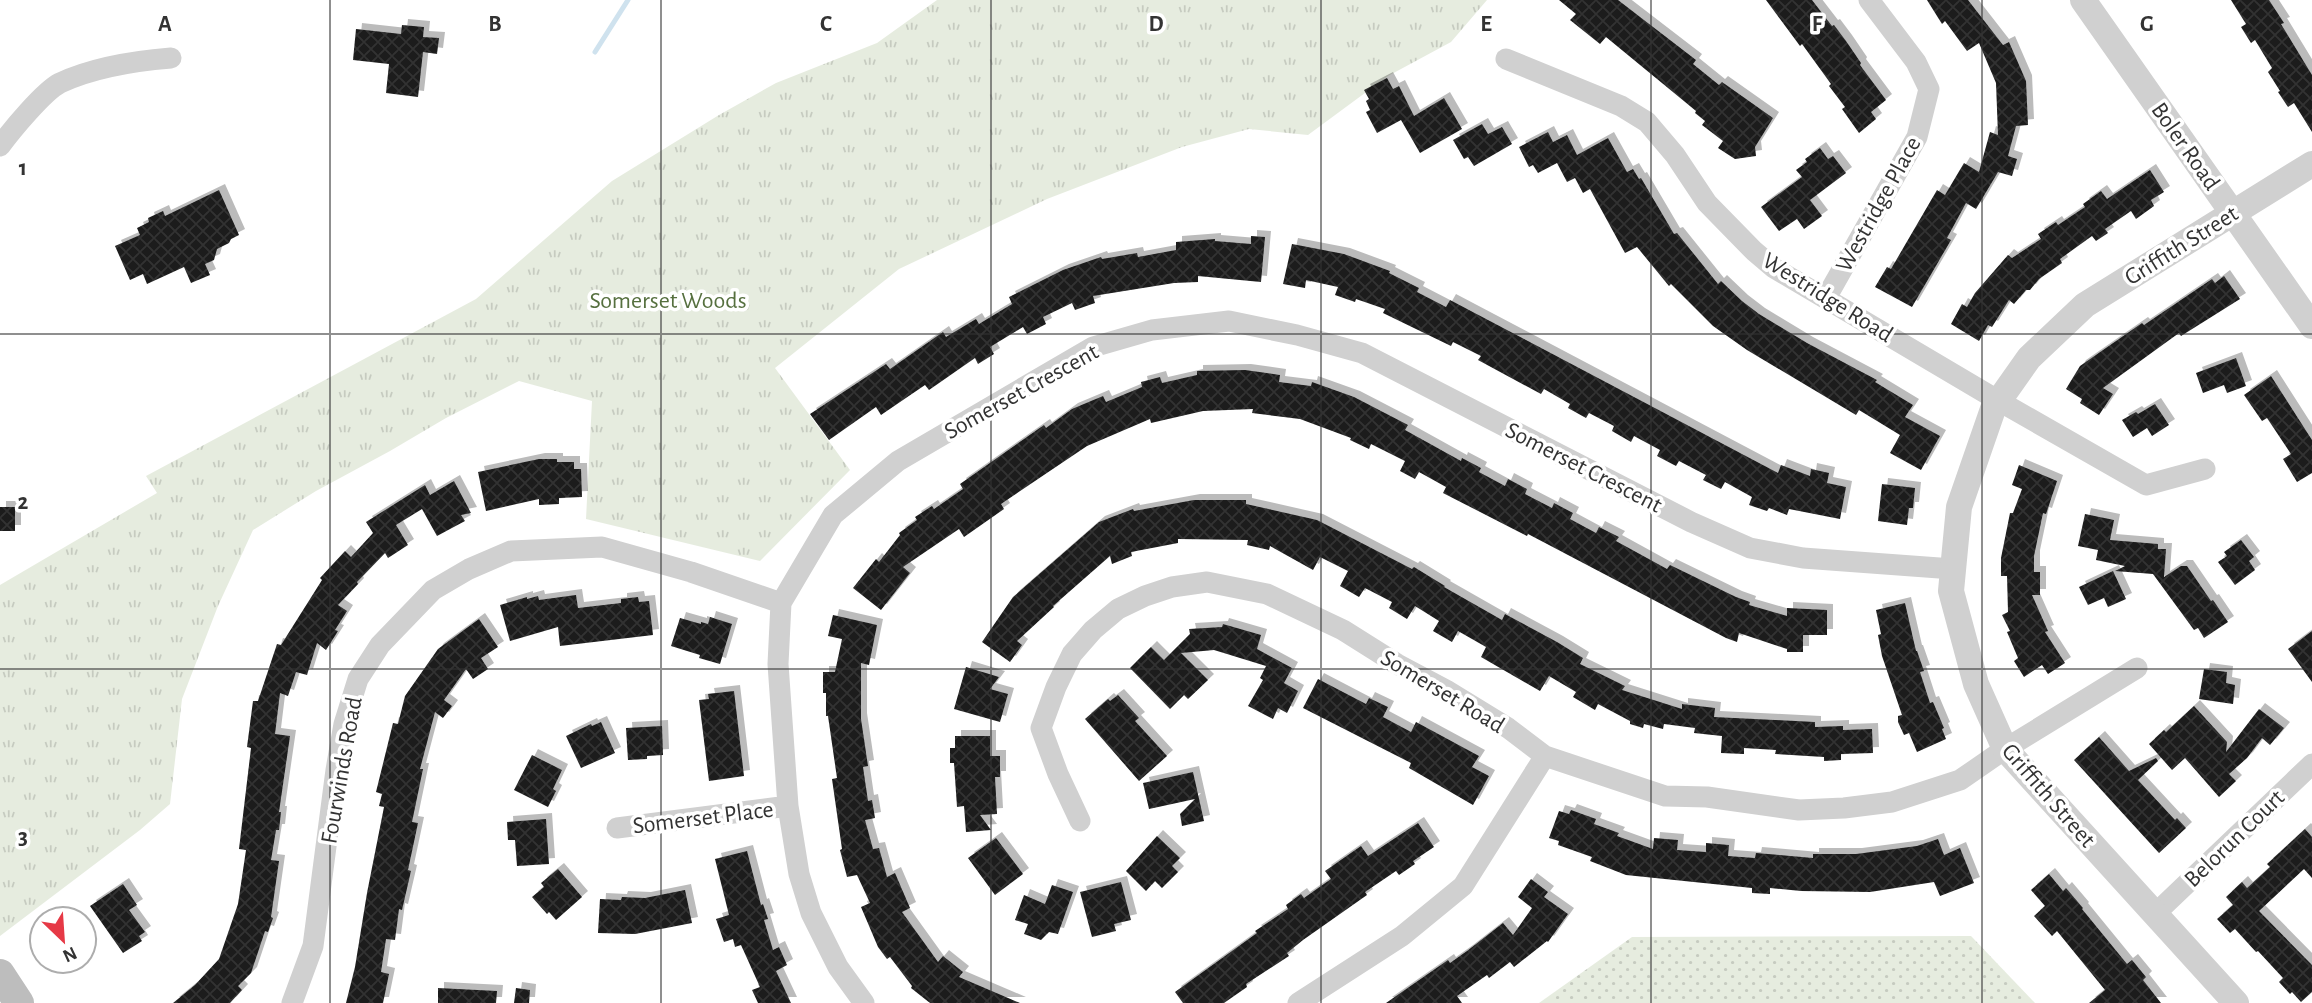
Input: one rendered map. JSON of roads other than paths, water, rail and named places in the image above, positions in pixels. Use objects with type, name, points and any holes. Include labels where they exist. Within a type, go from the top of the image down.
[{"type":"main road","points":[[0,974],[19,1003]]},
{"type":"street","name":"Westridge Place","points":[[1826,298],[1917,137],[1929,89],[1916,62],[1869,0]]},
{"type":"street","name":"Boler Road","points":[[2084,0],[2312,326]]},
{"type":"street","points":[[0,146],[15,125],[58,84],[124,62],[171,58]]},
{"type":"street","name":"Westridge Road","points":[[1506,59],[1620,106],[1647,122],[1675,155],[1707,203],[1774,268],[1998,401],[2146,485],[2205,469]]},
{"type":"street","name":"Griffith Street","points":[[2236,1003],[2157,913],[2071,824],[2005,749],[1976,684],[1951,591],[1959,506],[1993,409],[2029,358],[2085,305],[2312,164]]},
{"type":"street","name":"Somerset Crescent","points":[[864,1003],[838,967],[811,913],[799,874],[788,806],[778,664],[781,603],[833,515],[898,461],[1093,347],[1152,330],[1229,321],[1297,335],[1362,353],[1691,522],[1750,548],[1803,558],[1953,569]]},
{"type":"street","name":"Fourwinds Road","points":[[292,1003],[313,946],[336,770],[344,724],[358,679],[380,645],[433,590],[468,569],[512,551],[602,547],[691,572],[781,603]]},
{"type":"street","name":"Somerset Road","points":[[1080,821],[1058,774],[1041,728],[1056,687],[1072,654],[1093,630],[1118,610],[1145,596],[1172,587],[1207,582],[1267,594],[1343,630],[1397,664],[1447,690],[1508,729],[1545,757],[1665,796],[1707,797],[1799,810],[1892,802],[1960,780],[2005,749],[2137,668]]},
{"type":"street","points":[[1298,1003],[1402,936],[1462,886],[1545,757]]},
{"type":"street","name":"Belorun Court","points":[[2157,913],[2312,764]]},
{"type":"street","name":"Somerset Place","points":[[617,828],[788,806]]},
{"type":"waterway","points":[[595,52],[628,0]]},
{"type":"park label","name":"Somerset Woods","points":[[668,300]]}]
